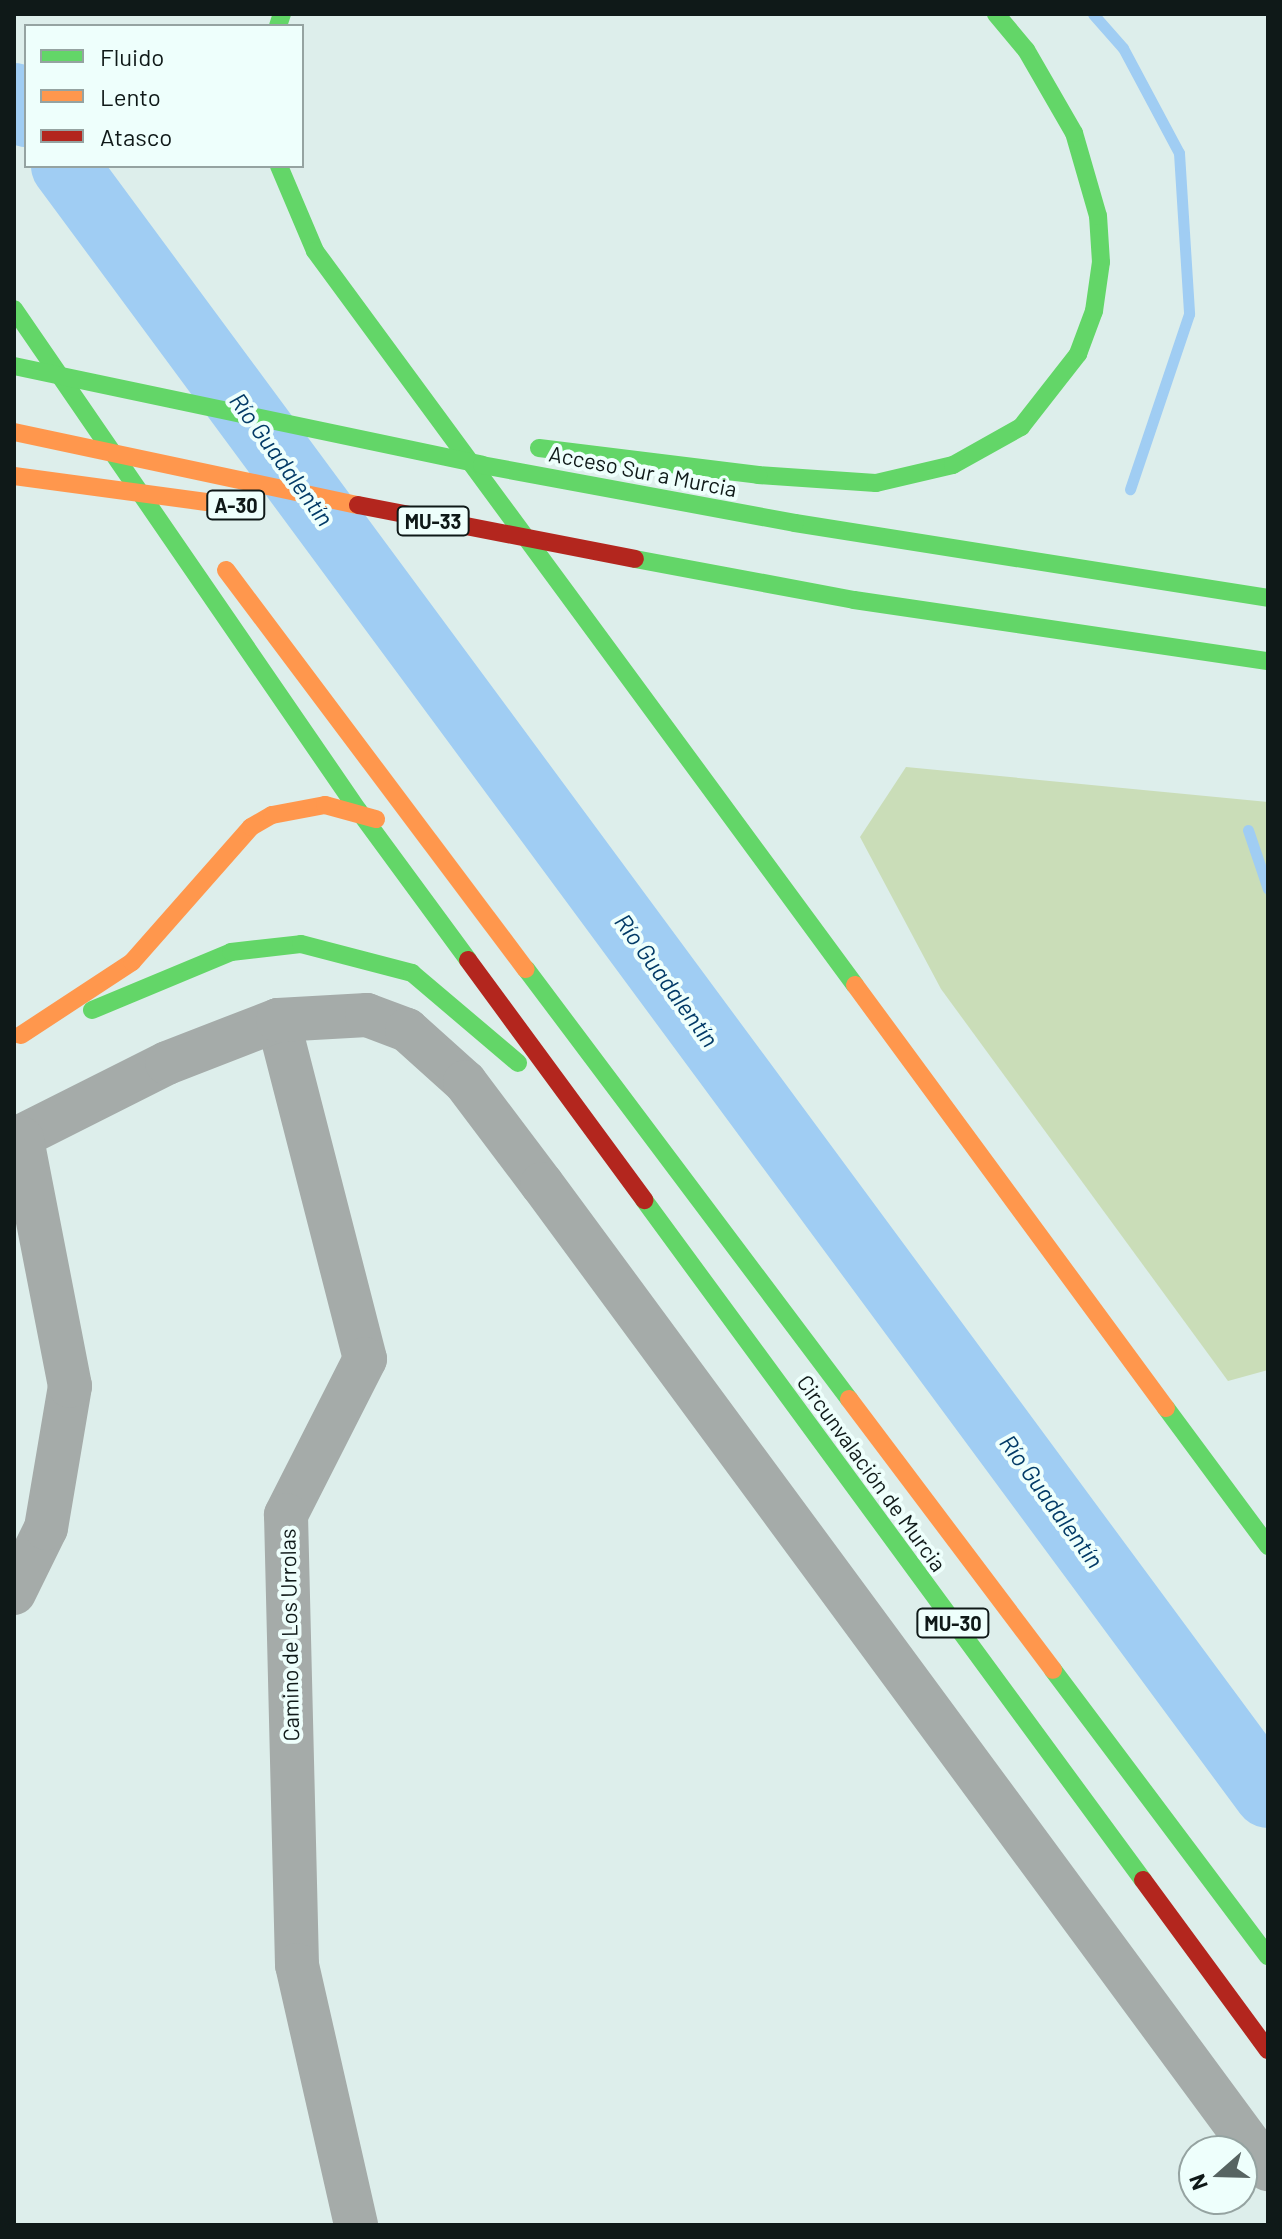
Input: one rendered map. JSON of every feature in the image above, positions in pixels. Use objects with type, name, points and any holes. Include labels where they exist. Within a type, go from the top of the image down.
[{"type":"highway","points":[[525,446],[758,475],[876,483],[953,465],[1021,427],[1053,392],[1078,354],[1094,311],[1101,262],[1098,216],[1067,119],[1026,50],[996,14]]},
{"type":"highway","points":[[280,168],[292,206],[333,276],[1268,1546]]},
{"type":"highway","points":[[14,296],[189,522]]},
{"type":"highway","points":[[14,309],[358,810],[637,1195]]},
{"type":"highway","name":"Acceso Sur a Murcia","points":[[14,366],[184,403],[795,523],[1268,598]]},
{"type":"highway","points":[[184,403],[478,440]]},
{"type":"highway","name":"MU-33","points":[[14,432],[460,527],[854,600],[1268,661]]},
{"type":"highway","name":"A-30","points":[[14,476],[233,505]]},
{"type":"highway","name":"A-30","points":[[278,509],[460,527]]},
{"type":"highway","points":[[218,560],[675,1165]]},
{"type":"highway","points":[[17,1036],[132,962],[162,934],[251,827],[294,809],[325,805],[358,810],[409,841],[675,1165]]},
{"type":"highway","points":[[17,1036],[231,952],[301,944],[343,951],[412,973],[464,1014],[513,1058],[637,1195]]},
{"type":"highway","name":"Circunvalación de Murcia","points":[[675,1165],[1268,1956]]},
{"type":"highway","name":"Circunvalación de Murcia","points":[[637,1195],[1268,2050]]},
{"type":"street","points":[[14,1593],[46,1528],[70,1386],[18,1140],[167,1063],[278,1020],[367,1015],[407,1030],[465,1082],[1268,2169]]},
{"type":"street","name":"Camino de Los Urrolas","points":[[278,1020],[365,1359],[286,1515],[297,1965],[356,2225]]},
{"type":"green space","points":[[906,767],[1268,802],[1268,1370],[1228,1381],[941,989],[860,837]]},
{"type":"waterway","points":[[1093,14],[1123,48],[1179,153],[1189,314],[1130,489]]},
{"type":"waterway","name":"Río Guadalentín","points":[[14,97],[24,110]]},
{"type":"waterway","name":"Río Guadalentín","points":[[66,168],[1268,1794]]},
{"type":"waterway","points":[[1248,830],[1268,889]]},
{"type":"traffic: fast","points":[[279,24],[282,14]]},
{"type":"traffic: fast","points":[[758,475],[876,483],[953,465],[1021,427],[1078,354],[1094,311],[1101,262],[1098,216],[1074,133],[1026,50],[996,14]]},
{"type":"traffic: fast","points":[[280,168],[315,251],[855,985]]},
{"type":"traffic: fast","points":[[14,309],[358,810],[468,960]]},
{"type":"traffic: fast","points":[[14,366],[482,465],[795,523]]},
{"type":"traffic: fast","points":[[539,448],[758,475]]},
{"type":"traffic: fast","points":[[795,523],[1268,598]]},
{"type":"traffic: fast","points":[[635,559],[854,600]]},
{"type":"traffic: fast","points":[[854,600],[1268,661]]},
{"type":"traffic: fast","points":[[92,1010],[231,952],[301,944],[412,973],[518,1063]]},
{"type":"traffic: fast","points":[[526,969],[849,1399]]},
{"type":"traffic: fast","points":[[644,1200],[1143,1880]]},
{"type":"traffic: fast","points":[[1166,1408],[1268,1546]]},
{"type":"traffic: fast","points":[[1053,1670],[1268,1956]]},
{"type":"traffic: slow","points":[[14,432],[358,505]]},
{"type":"traffic: slow","points":[[14,476],[206,502]]},
{"type":"traffic: slow","points":[[226,570],[526,969]]},
{"type":"traffic: slow","points":[[21,1035],[132,962],[251,827],[272,815],[325,805],[376,819]]},
{"type":"traffic: slow","points":[[855,985],[1166,1408]]},
{"type":"traffic: slow","points":[[849,1399],[1053,1670]]},
{"type":"traffic: jam","points":[[358,505],[635,559]]},
{"type":"traffic: jam","points":[[468,960],[644,1200]]},
{"type":"traffic: jam","points":[[1143,1880],[1268,2050]]}]
